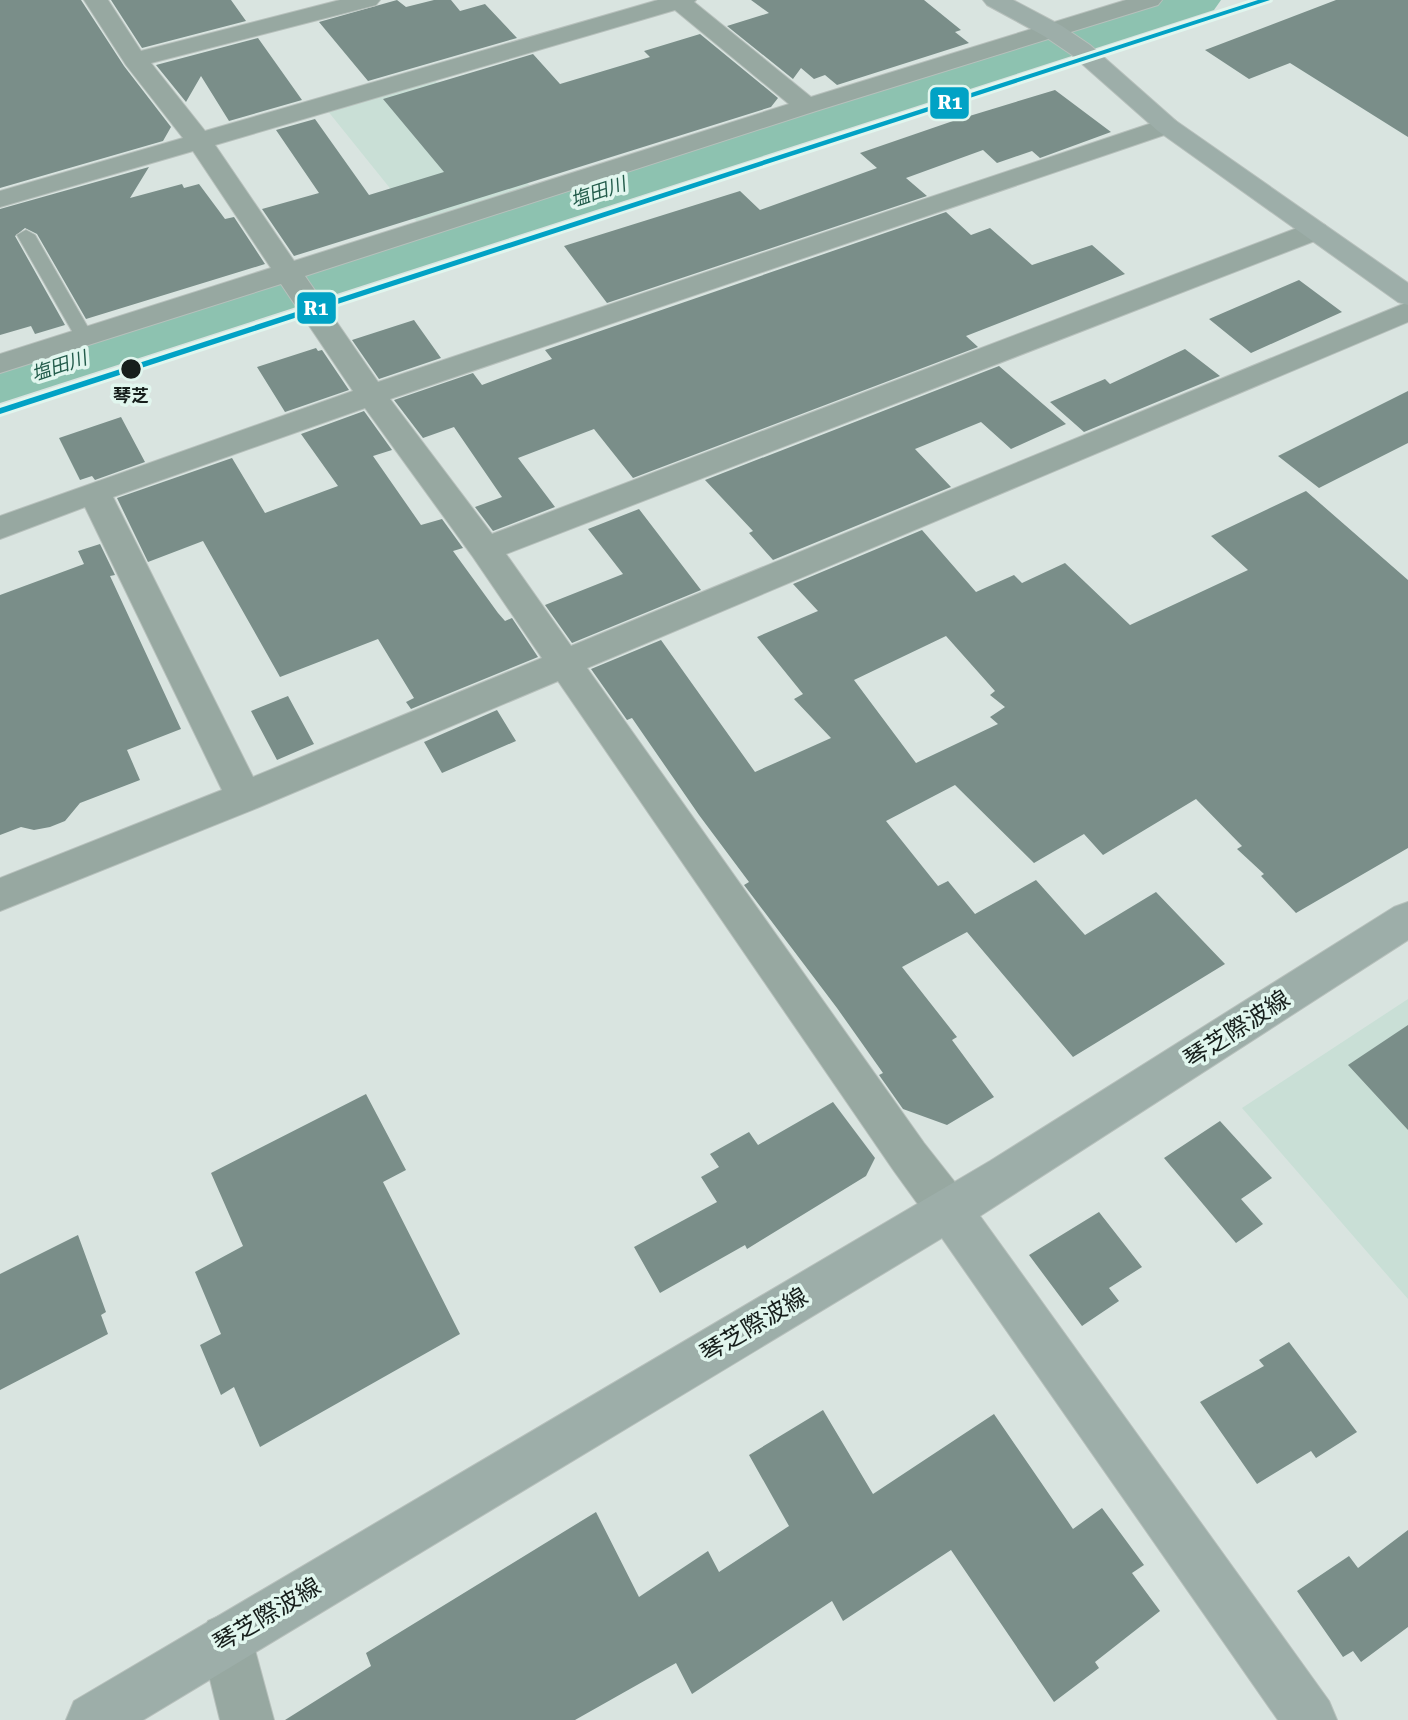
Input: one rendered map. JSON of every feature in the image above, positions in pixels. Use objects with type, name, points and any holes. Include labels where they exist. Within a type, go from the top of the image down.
[{"type":"street","points":[[96,0],[135,60],[199,141],[371,396],[485,549],[909,1157],[1310,1720]]},
{"type":"street","points":[[135,60],[368,0]]},
{"type":"street","points":[[980,0],[1026,43],[1067,61],[1167,126],[1408,296]]},
{"type":"street","points":[[995,0],[1056,33],[1067,61]]},
{"type":"street","points":[[0,364],[85,338],[296,282],[807,106],[1026,43],[1150,0]]},
{"type":"street","points":[[0,198],[680,1],[807,106]]},
{"type":"street","points":[[0,528],[94,492],[371,396],[1167,126]]},
{"type":"street","points":[[485,549],[1315,231]]},
{"type":"street","points":[[0,895],[244,797],[1408,311]]},
{"type":"street","points":[[94,492],[244,797]]},
{"type":"street","name":"琴芝際波線","points":[[93,1720],[1006,1176],[1408,919]]},
{"type":"street","points":[[226,1639],[247,1720]]},
{"type":"lane","points":[[26,235],[85,338]]},
{"type":"shaded area","points":[[434,79],[531,187],[418,223],[327,110]]},
{"type":"shaded area","points":[[1408,999],[1408,1299],[1242,1108]]},
{"type":"building","points":[[0,0],[81,0],[124,66],[171,127],[163,141],[0,188]]},
{"type":"building","points":[[111,0],[231,0],[246,21],[142,48]]},
{"type":"building","points":[[397,0],[406,7],[434,0],[451,0],[460,11],[485,4],[517,38],[368,81],[319,22]]},
{"type":"building","points":[[751,0],[924,0],[961,30],[955,32],[969,43],[837,85],[825,75],[814,79],[801,68],[793,79],[727,26],[769,13]]},
{"type":"building","points":[[1336,0],[1408,0],[1408,137],[1290,63],[1249,79],[1205,50]]},
{"type":"building","points":[[700,34],[778,98],[771,107],[294,256],[262,209],[319,193],[276,130],[315,119],[369,195],[444,172],[383,99],[533,54],[560,84],[650,57],[644,51]]},
{"type":"building","points":[[258,38],[302,100],[229,121],[201,76],[186,102],[156,65]]},
{"type":"building","points":[[1055,90],[1111,132],[1040,158],[1032,151],[997,163],[983,150],[906,178],[927,196],[607,303],[564,246],[740,191],[760,210],[877,168],[860,153]]},
{"type":"building","points":[[149,167],[130,198],[182,184],[184,188],[199,184],[225,219],[234,217],[265,264],[86,319],[37,234],[25,228],[15,236],[65,325],[35,334],[31,326],[0,335],[0,209]]},
{"type":"building","points":[[946,212],[971,235],[990,228],[1032,265],[1092,245],[1125,274],[966,336],[978,347],[633,478],[594,429],[518,458],[555,507],[493,531],[475,507],[502,497],[454,427],[423,438],[394,400],[473,373],[482,385],[552,359],[545,350]]},
{"type":"building","points":[[1299,280],[1342,312],[1251,353],[1209,319]]},
{"type":"building","points":[[414,320],[441,358],[379,379],[352,340]]},
{"type":"building","points":[[316,348],[318,351],[322,350],[349,390],[285,412],[257,367]]},
{"type":"building","points":[[1185,349],[1220,376],[1084,432],[1050,402],[1105,379],[1110,384]]},
{"type":"building","points":[[999,366],[1066,424],[1011,449],[981,422],[915,449],[951,487],[773,560],[749,533],[753,531],[705,480]]},
{"type":"building","points":[[1408,391],[1408,443],[1319,488],[1278,456]]},
{"type":"building","points":[[364,411],[392,450],[373,456],[421,525],[442,519],[463,548],[453,551],[505,621],[512,618],[538,657],[411,709],[406,702],[414,698],[378,639],[280,677],[203,541],[148,562],[117,498],[232,458],[265,513],[338,486],[301,434]]},
{"type":"building","points":[[121,417],[145,462],[95,480],[92,476],[80,480],[59,438]]},
{"type":"building","points":[[1306,491],[1408,580],[1408,848],[1296,913],[1261,876],[1264,874],[1237,849],[1242,846],[1196,799],[1103,855],[1084,834],[1034,863],[955,785],[886,821],[938,886],[948,881],[975,914],[1036,880],[1085,935],[1156,892],[1225,964],[1073,1057],[967,932],[902,967],[957,1037],[952,1040],[994,1097],[947,1125],[903,1109],[879,1075],[883,1073],[837,1008],[744,885],[749,882],[632,718],[627,720],[591,669],[661,640],[755,772],[831,738],[794,699],[803,694],[757,637],[818,611],[793,584],[922,530],[976,592],[1014,575],[1022,583],[1065,563],[1130,625],[1248,570],[1211,536]],"holes":[[[946,636],[995,691],[990,695],[1005,707],[990,717],[998,724],[916,763],[854,680]]]},
{"type":"building","points":[[639,509],[701,590],[572,643],[545,605],[623,574],[588,529]]},
{"type":"building","points":[[100,544],[115,575],[110,576],[181,729],[127,750],[140,780],[80,803],[65,821],[50,827],[34,830],[21,827],[0,835],[0,595],[84,564],[78,551]]},
{"type":"building","points":[[288,696],[314,744],[277,760],[251,711]]},
{"type":"building","points":[[497,710],[516,741],[442,773],[424,742]]},
{"type":"building","points":[[1408,1025],[1408,1130],[1348,1065]]},
{"type":"building","points":[[366,1094],[406,1170],[383,1182],[460,1334],[260,1447],[234,1387],[221,1395],[200,1345],[221,1334],[195,1272],[243,1246],[211,1173]]},
{"type":"building","points":[[833,1102],[875,1158],[866,1176],[747,1249],[745,1245],[660,1293],[634,1247],[717,1202],[701,1177],[719,1167],[710,1154],[749,1132],[758,1145]]},
{"type":"building","points":[[1220,1121],[1272,1178],[1241,1199],[1263,1224],[1236,1243],[1164,1158]]},
{"type":"building","points":[[1099,1212],[1142,1267],[1109,1288],[1119,1301],[1082,1326],[1029,1255]]},
{"type":"building","points":[[78,1235],[106,1312],[101,1315],[108,1334],[0,1390],[0,1274]]},
{"type":"building","points":[[1289,1342],[1357,1432],[1316,1458],[1311,1451],[1257,1484],[1200,1402],[1264,1366],[1259,1360]]},
{"type":"building","points":[[823,1410],[873,1494],[994,1414],[1073,1529],[1102,1508],[1144,1565],[1132,1573],[1160,1611],[1095,1662],[1099,1668],[1054,1702],[951,1550],[843,1621],[832,1601],[692,1694],[676,1663],[575,1720],[285,1720],[371,1666],[366,1653],[596,1512],[639,1597],[708,1551],[719,1572],[789,1526],[749,1455]]},
{"type":"building","points":[[1408,1530],[1408,1627],[1361,1662],[1353,1651],[1343,1657],[1297,1591],[1349,1556],[1358,1568]]},
{"type":"waterway","name":"塩田川","points":[[0,384],[1197,0]]},
{"type":"transit line","name":"R1","points":[[0,411],[1266,0]]},
{"type":"place","name":"琴芝","points":[[131,369]]}]
